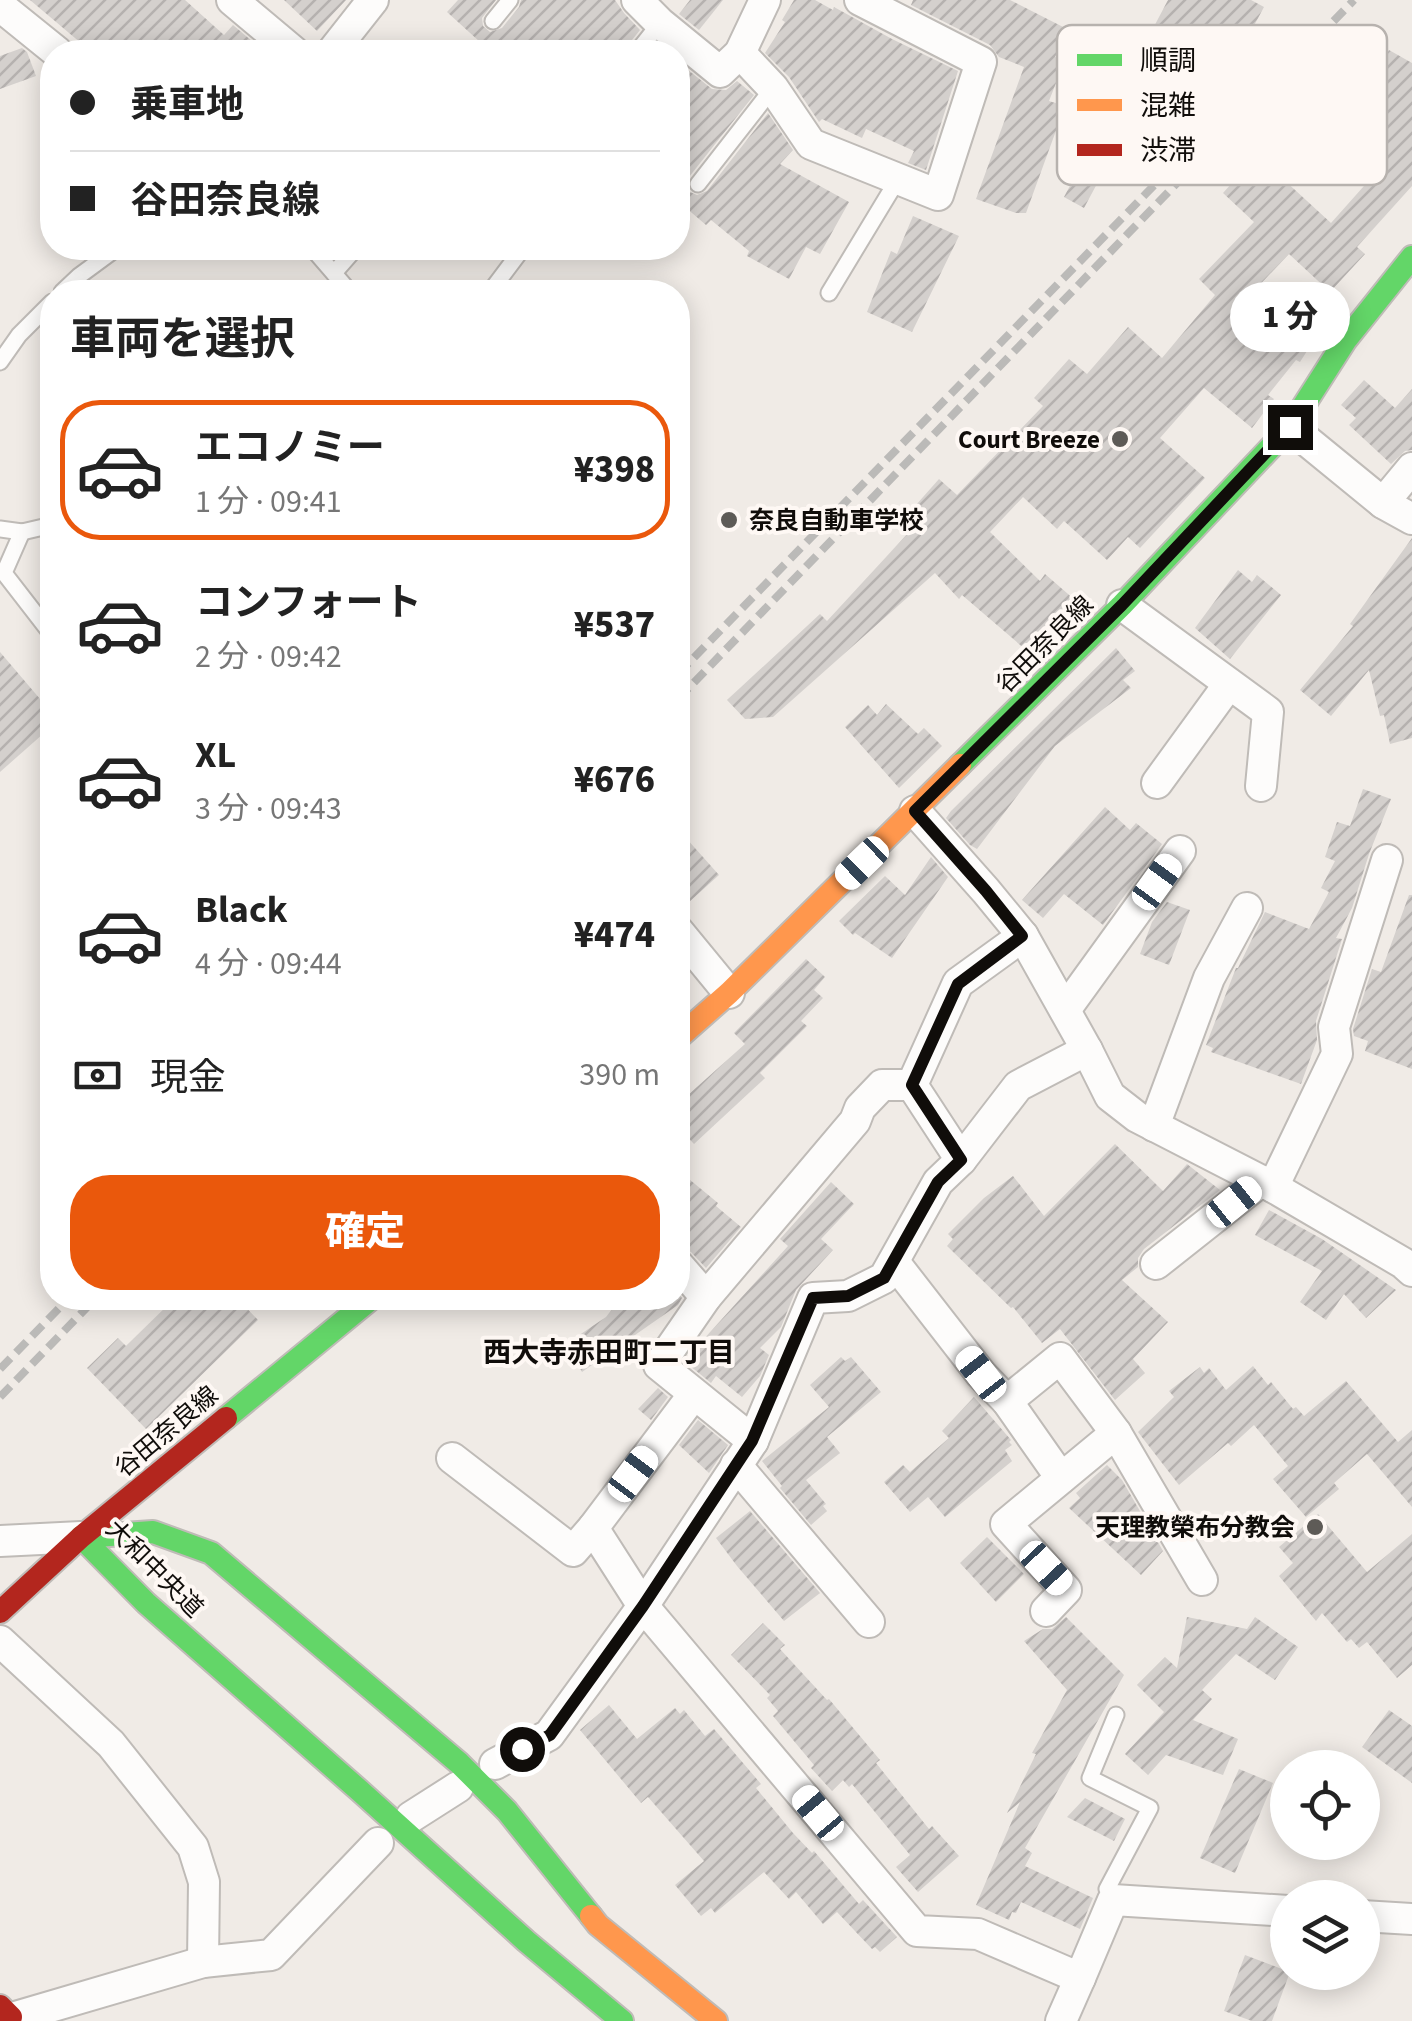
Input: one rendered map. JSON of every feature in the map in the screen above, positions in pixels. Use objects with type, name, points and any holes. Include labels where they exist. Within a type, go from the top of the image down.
[{"type":"main road","name":"谷田奈良線","points":[[690,1027],[1122,605],[1290,427],[1345,340],[1412,257]]},
{"type":"main road","name":"谷田奈良線","points":[[0,1612],[82,1537],[357,1310]]},
{"type":"main road","name":"大和中央道","points":[[82,1537],[153,1532],[211,1553],[459,1764],[507,1811],[598,1925],[716,2021]]},
{"type":"main road","name":"大和中央道","points":[[82,1537],[146,1603],[526,1941],[622,2021]]},
{"type":"street","points":[[232,0],[280,40]]},
{"type":"street","points":[[341,40],[373,0]]},
{"type":"street","points":[[636,0],[681,40]]},
{"type":"street","points":[[690,48],[720,72],[740,53],[765,0]]},
{"type":"street","points":[[740,53],[773,88],[810,144],[938,196],[981,62],[860,0]]},
{"type":"street","points":[[5,16],[40,40]]},
{"type":"street","points":[[1290,427],[1382,503],[1412,519]]},
{"type":"street","points":[[1382,503],[1412,468]]},
{"type":"street","points":[[1122,605],[1268,712],[1261,786]]},
{"type":"street","points":[[1157,782],[1229,684]]},
{"type":"street","points":[[915,811],[1022,936],[1110,1096],[1137,1117],[1409,1258]]},
{"type":"street","points":[[1065,1010],[1180,850]]},
{"type":"street","points":[[1156,1264],[1267,1184],[1337,1054],[1334,1027],[1387,860]]},
{"type":"street","points":[[1154,1126],[1208,978],[1247,908]]},
{"type":"street","points":[[912,1085],[958,984],[1022,936]]},
{"type":"street","points":[[690,945],[729,992]]},
{"type":"street","points":[[494,1764],[550,1735],[643,1606],[744,1453],[813,1298],[848,1296],[884,1278],[938,1182],[961,1160],[1018,1086],[1088,1050]]},
{"type":"street","points":[[869,1622],[744,1453],[694,1394],[659,1365],[706,1297],[855,1121],[860,1108],[882,1085],[912,1085]]},
{"type":"street","points":[[912,1085],[961,1160]]},
{"type":"street","points":[[894,1262],[981,1374],[1007,1400],[1061,1478]]},
{"type":"street","points":[[690,1279],[706,1297]]},
{"type":"street","points":[[1007,1400],[1060,1358],[1116,1434],[1202,1580]]},
{"type":"street","points":[[452,1458],[572,1551],[694,1394]]},
{"type":"street","points":[[1046,1612],[1066,1590],[1006,1524],[1116,1434]]},
{"type":"street","points":[[593,1528],[643,1606],[917,1932],[978,1934],[1080,1978]]},
{"type":"street","points":[[0,1542],[82,1537]]},
{"type":"street","points":[[0,1641],[111,1744],[194,1847],[204,1882],[204,1962]]},
{"type":"street","points":[[411,1817],[458,1787]]},
{"type":"street","points":[[4,2015],[204,1962],[272,1955],[378,1843]]},
{"type":"street","points":[[1061,2021],[1113,1900],[1270,1911]]},
{"type":"street","points":[[1380,1917],[1412,1919]]},
{"type":"lane","points":[[493,21],[510,0]]},
{"type":"lane","points":[[647,40],[660,23]]},
{"type":"lane","points":[[698,184],[773,88]]},
{"type":"lane","points":[[829,294],[898,179]]},
{"type":"lane","points":[[75,280],[101,260]]},
{"type":"lane","points":[[322,260],[339,280]]},
{"type":"lane","points":[[334,274],[346,260]]},
{"type":"lane","points":[[0,362],[40,314]]},
{"type":"lane","points":[[0,529],[22,532],[40,528]]},
{"type":"lane","points":[[22,532],[4,573],[40,620]]},
{"type":"lane","points":[[1113,1900],[1107,1888],[1150,1808],[1090,1778],[1116,1715]]},
{"type":"building","points":[[30,0],[185,0],[224,35],[233,25],[251,40],[77,40]]},
{"type":"building","points":[[284,0],[346,0],[317,31]]},
{"type":"building","points":[[458,0],[496,0],[482,18],[483,26],[490,32],[502,28],[521,0],[615,0],[640,30],[632,40],[478,40],[447,12]]},
{"type":"building","points":[[690,0],[723,0],[699,30],[679,14]]},
{"type":"building","points":[[794,0],[815,0],[833,10],[834,7],[958,71],[926,170],[908,163],[914,151],[866,129],[862,138],[822,119],[819,122],[789,77],[765,53]]},
{"type":"building","points":[[913,0],[1010,0],[1059,25],[1057,80],[1049,101],[1057,104],[1057,128],[1026,213],[976,199],[1024,67],[999,57],[990,45],[911,5]]},
{"type":"building","points":[[1168,0],[1251,0],[1264,7],[1254,25],[1155,25]]},
{"type":"building","points":[[22,48],[36,76],[0,89],[0,56]]},
{"type":"building","points":[[1389,50],[1412,63],[1412,186],[1357,247],[1365,254],[1330,292],[1289,254],[1250,295],[1294,327],[1306,312],[1323,326],[1300,362],[1296,360],[1268,395],[1274,399],[1252,428],[1204,388],[1160,438],[1205,478],[1140,548],[1128,537],[1107,560],[1064,521],[1057,529],[1023,497],[990,532],[1040,581],[1045,574],[1083,607],[1033,656],[962,595],[959,599],[935,573],[773,717],[745,719],[727,700],[820,614],[827,621],[910,531],[900,523],[939,479],[957,495],[1043,406],[1034,398],[1069,359],[1087,374],[1128,327],[1162,358],[1215,295],[1199,279],[1254,222],[1223,193],[1230,185],[1290,185],[1331,223],[1365,185],[1387,185]]},
{"type":"building","points":[[690,72],[712,89],[726,90],[737,81],[754,95],[690,176]]},
{"type":"building","points":[[768,113],[793,150],[780,164],[849,202],[820,254],[806,247],[789,279],[747,256],[749,251],[711,220],[706,225],[690,211],[690,192],[697,195],[707,191]]},
{"type":"building","points":[[1070,185],[1096,185],[1084,208],[1064,197]]},
{"type":"building","points":[[913,216],[959,236],[912,332],[867,312],[891,251],[897,254]]},
{"type":"building","points":[[1364,380],[1395,408],[1412,389],[1412,450],[1405,451],[1391,464],[1349,425],[1356,418],[1341,405]]},
{"type":"building","points":[[1412,538],[1412,738],[1390,744],[1369,670],[1331,716],[1300,690],[1353,626],[1350,624]]},
{"type":"building","points":[[1238,570],[1252,582],[1257,575],[1281,595],[1230,659],[1195,628]]},
{"type":"building","points":[[1116,648],[1135,671],[1123,680],[1131,688],[1055,746],[977,849],[970,845],[946,818],[951,811]]},
{"type":"building","points":[[0,652],[40,699],[40,737],[0,772]]},
{"type":"building","points":[[886,704],[918,734],[924,728],[942,746],[899,788],[845,727],[868,705],[877,715]]},
{"type":"building","points":[[1363,789],[1391,799],[1352,908],[1336,938],[1342,939],[1316,1021],[1317,1040],[1301,1084],[1211,1052],[1213,1048],[1206,1045],[1236,968],[1265,912],[1309,929],[1329,892],[1321,888],[1335,861],[1325,857],[1337,822],[1350,826]]},
{"type":"building","points":[[1105,807],[1130,830],[1136,823],[1162,844],[1103,925],[1064,894],[1043,918],[1022,900]]},
{"type":"building","points":[[690,842],[719,875],[690,901]]},
{"type":"building","points":[[931,857],[948,877],[892,958],[853,935],[839,921],[885,876],[905,895]]},
{"type":"building","points":[[1409,895],[1412,1069],[1365,1051],[1368,1041],[1354,1036],[1353,1029],[1372,969],[1381,972]]},
{"type":"building","points":[[1167,902],[1190,910],[1169,965],[1140,954],[1152,922]]},
{"type":"building","points":[[806,959],[825,977],[814,990],[823,998],[801,1021],[807,1026],[760,1073],[765,1078],[694,1144],[690,1140],[690,1093],[745,1044],[734,1033]]},
{"type":"building","points":[[1115,1144],[1163,1191],[1187,1164],[1220,1190],[1144,1249],[1138,1267],[1122,1280],[1168,1322],[1133,1359],[1145,1373],[1115,1400],[1060,1329],[1042,1343],[1013,1307],[947,1246],[953,1239],[948,1234],[1013,1176],[1044,1216]]},
{"type":"building","points":[[690,1180],[741,1227],[706,1268],[691,1252]]},
{"type":"building","points":[[831,1182],[854,1204],[821,1239],[833,1250],[796,1290],[781,1327],[760,1348],[769,1355],[760,1376],[742,1397],[716,1376],[711,1383],[684,1361],[788,1246],[780,1239]]},
{"type":"building","points":[[1269,1210],[1322,1239],[1396,1290],[1366,1318],[1344,1294],[1326,1320],[1300,1302],[1322,1271],[1255,1235]]},
{"type":"building","points":[[163,1310],[248,1310],[258,1320],[146,1429],[87,1368],[118,1338],[126,1346]]},
{"type":"building","points":[[612,1310],[671,1310],[582,1372],[566,1344]]},
{"type":"building","points":[[841,1357],[845,1361],[851,1357],[881,1392],[827,1437],[840,1453],[806,1480],[826,1504],[823,1506],[827,1511],[811,1525],[762,1461],[829,1407],[810,1385]]},
{"type":"building","points":[[1253,1366],[1268,1385],[1271,1382],[1293,1409],[1296,1407],[1304,1416],[1346,1381],[1398,1442],[1412,1430],[1412,1507],[1367,1454],[1334,1483],[1339,1489],[1306,1517],[1273,1479],[1288,1466],[1254,1425],[1179,1485],[1138,1432],[1174,1397],[1169,1391],[1200,1367],[1204,1373],[1209,1368],[1226,1390]]},
{"type":"building","points":[[658,1388],[668,1397],[651,1420],[638,1409]]},
{"type":"building","points":[[974,1397],[1011,1440],[1012,1445],[1005,1450],[1012,1461],[945,1517],[928,1497],[910,1512],[884,1482],[903,1465],[910,1472],[949,1438],[942,1431]]},
{"type":"building","points":[[698,1420],[728,1445],[709,1473],[679,1445]]},
{"type":"building","points":[[1107,1465],[1122,1480],[1163,1551],[1141,1575],[1069,1508],[1080,1498],[1076,1493]]},
{"type":"building","points":[[750,1511],[820,1593],[784,1621],[716,1538]]},
{"type":"building","points":[[1318,1514],[1367,1572],[1412,1534],[1412,1665],[1397,1678],[1367,1642],[1359,1648],[1351,1639],[1347,1642],[1322,1613],[1316,1621],[1279,1576],[1293,1563],[1279,1547]]},
{"type":"building","points":[[987,1537],[1024,1574],[996,1602],[960,1563]]},
{"type":"building","points":[[1066,1617],[1124,1675],[1025,1848],[1032,1853],[1025,1866],[1093,1898],[1080,1929],[1021,1902],[1009,1920],[976,1905],[1020,1802],[1007,1813],[1036,1754],[1032,1753],[1067,1690],[1024,1641],[1043,1629],[1052,1629]]},
{"type":"building","points":[[1187,1617],[1247,1629],[1255,1617],[1298,1647],[1275,1680],[1236,1654],[1202,1690],[1212,1699],[1193,1720],[1238,1739],[1223,1775],[1166,1755],[1148,1775],[1125,1754],[1164,1712],[1137,1685],[1165,1657],[1177,1668]]},
{"type":"building","points":[[763,1623],[785,1645],[780,1649],[880,1760],[876,1763],[929,1829],[932,1826],[959,1856],[918,1892],[896,1867],[910,1855],[852,1784],[849,1787],[843,1780],[832,1791],[811,1768],[814,1765],[773,1716],[778,1711],[767,1698],[770,1695],[731,1655]]},
{"type":"building","points":[[609,1705],[637,1739],[675,1708],[680,1714],[684,1710],[705,1736],[714,1729],[761,1784],[756,1788],[793,1833],[814,1851],[859,1904],[863,1900],[897,1937],[880,1952],[872,1949],[837,1912],[823,1924],[796,1892],[789,1899],[764,1872],[715,1913],[711,1908],[701,1916],[675,1885],[704,1861],[648,1797],[641,1803],[580,1730]]},
{"type":"building","points":[[1389,1710],[1412,1726],[1412,1783],[1380,1760],[1380,1750],[1362,1747]]},
{"type":"building","points":[[1239,1769],[1270,1782],[1235,1873],[1200,1858]]},
{"type":"building","points":[[1085,1798],[1125,1819],[1114,1841],[1067,1817]]},
{"type":"building","points":[[1245,1955],[1270,1964],[1270,1990],[1283,1990],[1272,2021],[1252,2021],[1224,2011]]},
{"type":"railway","points":[[1330,25],[1354,0]]},
{"type":"railway","points":[[690,662],[1154,185]]},
{"type":"railway","points":[[690,687],[1175,185]]},
{"type":"railway","points":[[0,1369],[57,1310]]},
{"type":"railway","points":[[0,1397],[84,1310]]},
{"type":"traffic: fast","points":[[960,765],[1122,605],[1290,427],[1345,341],[1412,257]]},
{"type":"traffic: fast","points":[[226,1418],[357,1310]]},
{"type":"traffic: fast","points":[[81,1537],[153,1532],[211,1553],[459,1763],[507,1811],[591,1916]]},
{"type":"traffic: fast","points":[[81,1537],[146,1603],[526,1941],[622,2021]]},
{"type":"traffic: slow","points":[[690,1027],[960,765]]},
{"type":"traffic: slow","points":[[591,1916],[716,2021]]},
{"type":"traffic: jam","points":[[0,1612],[81,1537],[226,1418]]},
{"type":"traffic: jam","points":[[0,2006],[11,2017]]},
{"type":"place","name":"Court Breeze","points":[[1120,439]]},
{"type":"place","name":"奈良自動車学校","points":[[729,520]]},
{"type":"place","name":"天理教榮布分教会","points":[[1315,1527]]},
{"type":"district","name":"西大寺赤田町二丁目","points":[[609,1352]]},
{"type":"route","points":[[522,1749],[550,1735],[643,1606],[752,1441],[813,1298],[848,1296],[884,1278],[938,1182],[961,1160],[912,1085],[958,984],[1022,936],[915,811],[1122,605],[1290,427]]}]
